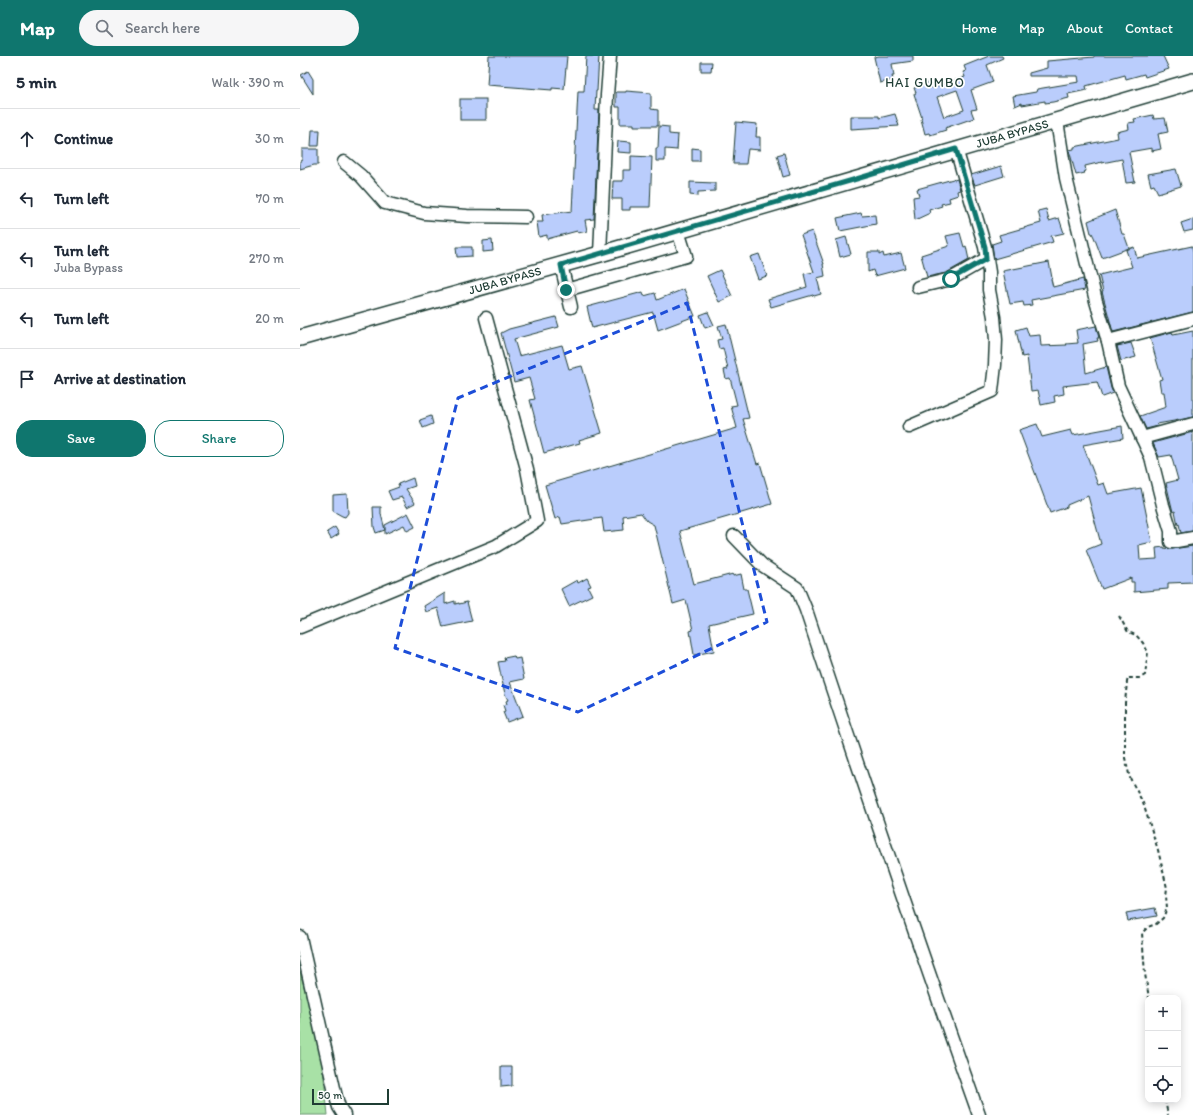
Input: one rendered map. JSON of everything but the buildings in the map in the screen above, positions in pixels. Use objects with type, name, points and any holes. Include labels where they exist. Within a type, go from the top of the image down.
[{"type":"main road","name":"JUBA BYPASS","points":[[300,338],[600,254],[1193,81]]},
{"type":"street","points":[[600,254],[610,56]]},
{"type":"street","points":[[1057,121],[1066,178],[1096,301],[1108,341],[1118,386],[1151,458],[1171,531],[1171,542],[1193,538]]},
{"type":"street","points":[[909,427],[992,392],[996,365],[996,340],[994,317],[989,290],[989,272],[985,247],[956,149]]},
{"type":"street","points":[[344,162],[361,176],[385,203],[424,213],[467,216],[526,217]]},
{"type":"street","points":[[566,290],[686,256],[678,231]]},
{"type":"street","points":[[918,287],[951,279],[986,259]]},
{"type":"street","points":[[561,265],[571,306]]},
{"type":"street","points":[[300,627],[496,546],[537,521],[527,469],[486,318]]},
{"type":"street","points":[[1108,341],[1193,319]]},
{"type":"street","points":[[1142,438],[1193,424]]},
{"type":"street","points":[[734,536],[762,565],[797,588],[806,610],[871,805],[979,1115]]},
{"type":"street","points":[[300,937],[336,1097],[339,1107],[344,1115]]},
{"type":"path","points":[[1119,616],[1128,632],[1136,635],[1148,652],[1145,675],[1140,678],[1128,678],[1126,682],[1125,758],[1130,778],[1148,816],[1167,888],[1167,908],[1163,918],[1156,924],[1148,927],[1142,933],[1144,974],[1148,995]]},
{"type":"path","points":[[1166,1103],[1168,1115]]},
{"type":"highlighted area","points":[[687,303],[767,622],[578,712],[395,648],[458,398]]},
{"type":"green space","points":[[300,972],[321,1050],[328,1115],[300,1115]]},
{"type":"district","name":"HAI GUMBO","points":[[925,82]]},
{"type":"route","points":[[566,290],[561,265],[956,149],[985,247],[986,259],[951,279]]}]
